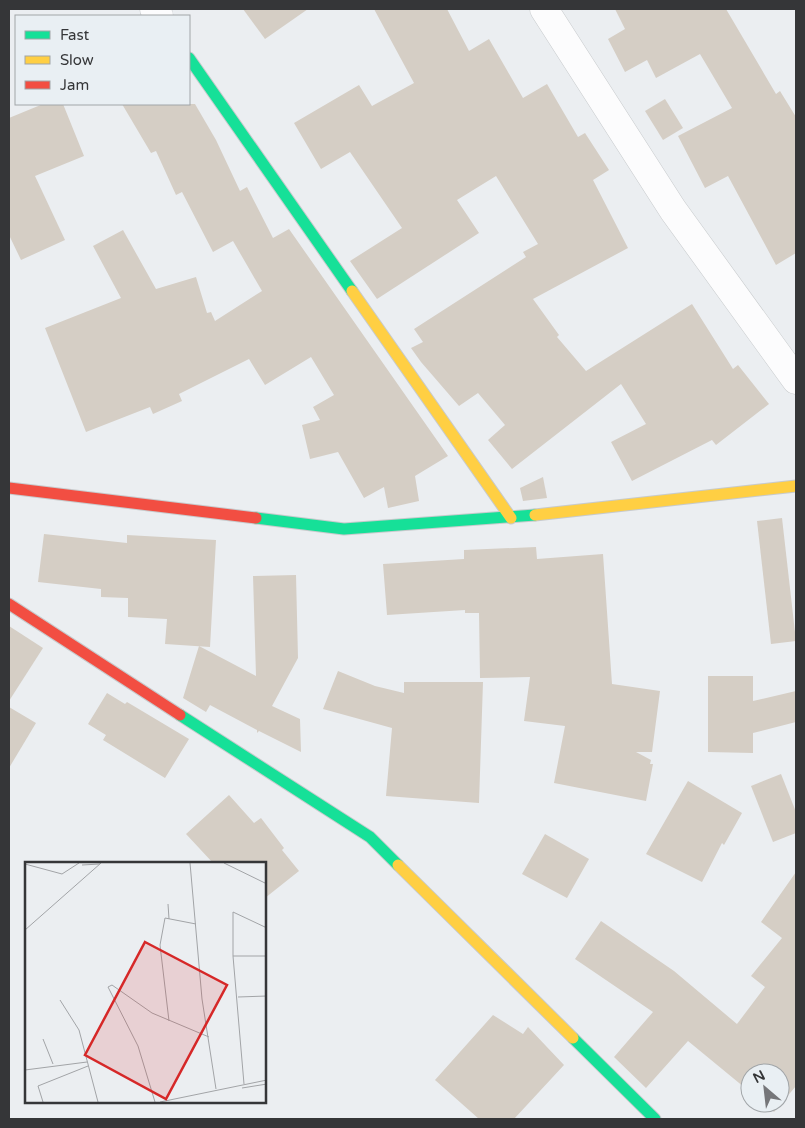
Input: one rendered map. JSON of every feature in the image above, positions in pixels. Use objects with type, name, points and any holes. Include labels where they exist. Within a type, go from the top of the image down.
[{"type":"street","points":[[544,9],[673,210],[796,380]]},
{"type":"street","points":[[190,59],[512,518]]},
{"type":"street","points":[[9,488],[344,528],[512,518],[796,486]]},
{"type":"street","points":[[9,604],[370,837],[655,1119]]},
{"type":"building","points":[[243,9],[308,9],[265,39]]},
{"type":"building","points":[[374,9],[447,9],[469,51],[489,39],[523,98],[547,84],[578,137],[585,133],[609,170],[593,180],[628,248],[533,299],[559,335],[557,337],[586,371],[692,304],[733,369],[738,365],[769,404],[716,445],[712,440],[632,481],[611,442],[646,424],[621,384],[512,469],[488,440],[505,425],[478,393],[459,406],[411,348],[423,342],[414,329],[526,257],[523,252],[538,244],[496,176],[457,200],[479,233],[377,299],[350,261],[402,228],[350,152],[321,169],[294,123],[359,85],[372,106],[414,83]]},
{"type":"building","points":[[615,9],[726,9],[776,94],[780,91],[796,117],[796,253],[776,265],[728,176],[705,188],[678,136],[732,108],[700,54],[656,78],[647,60],[625,72],[608,39],[625,29]]},
{"type":"building","points":[[665,99],[683,128],[663,140],[645,111]]},
{"type":"building","points":[[195,104],[216,140],[240,191],[247,187],[273,238],[289,229],[448,456],[415,476],[419,501],[388,508],[384,487],[364,498],[338,452],[310,459],[302,425],[320,420],[313,407],[334,395],[311,357],[265,385],[249,359],[179,394],[182,401],[153,414],[150,407],[86,432],[45,328],[121,298],[93,246],[123,230],[156,289],[196,277],[207,313],[211,312],[215,321],[262,291],[233,241],[213,252],[182,192],[176,195],[156,151],[151,153],[123,105]]},
{"type":"building","points":[[41,105],[63,105],[84,156],[35,176],[65,240],[21,260],[9,235],[9,118]]},
{"type":"building","points":[[543,477],[547,498],[523,501],[520,488]]},
{"type":"building","points":[[782,518],[796,641],[771,644],[757,521]]},
{"type":"building","points":[[44,534],[127,543],[127,535],[216,540],[210,647],[165,644],[167,619],[128,617],[128,598],[101,597],[101,589],[38,582]]},
{"type":"building","points":[[536,547],[537,559],[603,554],[612,684],[660,691],[652,752],[636,752],[651,760],[650,764],[653,764],[646,801],[554,783],[565,726],[524,721],[530,677],[480,678],[479,613],[465,613],[465,610],[387,615],[383,564],[464,559],[464,550]]},
{"type":"building","points":[[296,575],[298,658],[272,706],[300,719],[301,752],[259,731],[257,733],[257,730],[210,705],[206,712],[183,698],[199,646],[256,676],[253,576]]},
{"type":"building","points":[[9,626],[43,648],[9,701]]},
{"type":"building","points":[[338,671],[375,686],[404,693],[404,682],[483,682],[479,803],[386,796],[392,728],[323,709]]},
{"type":"building","points":[[708,676],[753,676],[753,701],[796,691],[796,722],[753,733],[753,753],[708,752]]},
{"type":"building","points":[[107,693],[125,704],[127,702],[189,739],[165,778],[103,740],[106,735],[88,724]]},
{"type":"building","points":[[9,707],[36,723],[9,768]]},
{"type":"building","points":[[781,774],[796,812],[796,833],[773,842],[751,786]]},
{"type":"building","points":[[688,781],[742,813],[724,845],[722,843],[702,882],[646,854]]},
{"type":"building","points":[[229,795],[254,823],[261,818],[284,848],[282,850],[299,871],[266,897],[266,862],[212,862],[186,834]]},
{"type":"building","points":[[545,834],[589,859],[567,898],[522,874]]},
{"type":"building","points":[[796,872],[796,1086],[790,1093],[790,1063],[740,1063],[740,1084],[688,1041],[646,1088],[614,1057],[653,1012],[575,959],[601,921],[674,971],[737,1024],[765,987],[751,976],[782,938],[761,922]]},
{"type":"building","points":[[493,1015],[523,1034],[528,1027],[564,1065],[514,1119],[479,1119],[435,1080]]},
{"type":"traffic: fast","points":[[190,59],[352,291]]},
{"type":"traffic: fast","points":[[256,518],[344,529],[535,515]]},
{"type":"traffic: fast","points":[[180,715],[370,837],[398,865]]},
{"type":"traffic: fast","points":[[573,1038],[655,1119]]},
{"type":"traffic: slow","points":[[352,291],[511,518]]},
{"type":"traffic: slow","points":[[535,515],[796,486]]},
{"type":"traffic: slow","points":[[398,865],[573,1038]]},
{"type":"traffic: jam","points":[[9,488],[256,518]]},
{"type":"traffic: jam","points":[[9,604],[180,715]]}]
